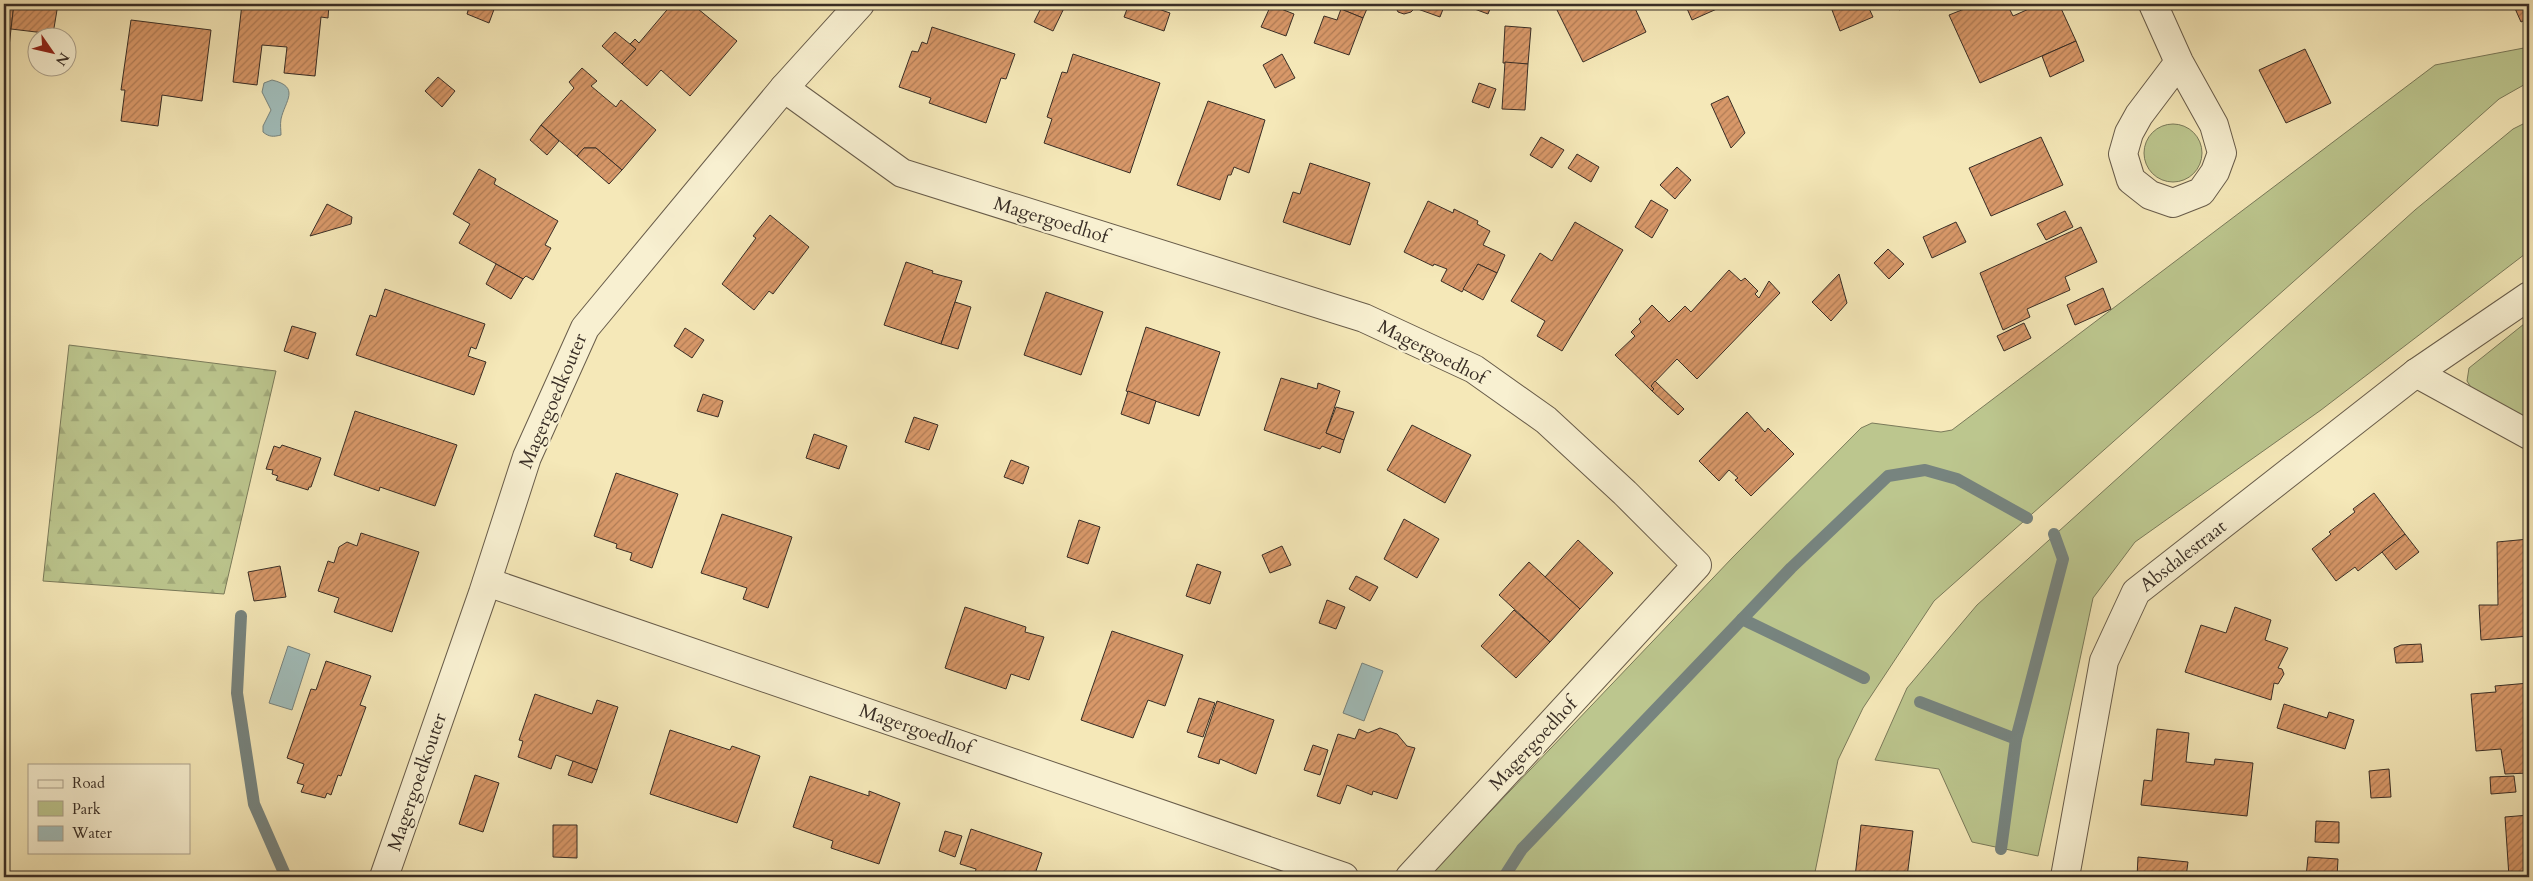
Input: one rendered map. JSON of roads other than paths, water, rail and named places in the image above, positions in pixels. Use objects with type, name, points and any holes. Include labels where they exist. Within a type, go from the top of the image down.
[{"type":"street","name":"Magergoedkouter","points":[[384,877],[487,582],[527,457],[585,328],[784,88],[860,4]]},
{"type":"street","points":[[2153,4],[2179,62],[2214,125],[2222,153],[2215,172],[2201,192],[2173,203],[2150,195],[2131,180],[2123,154],[2129,133],[2179,62]]},
{"type":"street","name":"Magergoedhof","points":[[784,88],[902,173],[1364,318],[1474,369],[1546,420],[1625,493],[1697,565],[1410,877]]},
{"type":"street","name":"Absdalestraat","points":[[2064,877],[2104,660],[2136,592],[2416,373],[2529,296]]},
{"type":"street","points":[[2416,373],[2529,435]]},
{"type":"street","name":"Magergoedhof","points":[[487,582],[1344,877]]},
{"type":"water","points":[[272,80],[281,83],[289,91],[288,101],[281,119],[281,135],[273,136],[263,132],[263,126],[271,110],[262,92],[264,83]]},
{"type":"water","points":[[288,646],[310,654],[292,710],[269,703]]},
{"type":"water","points":[[1362,663],[1383,671],[1364,721],[1343,713]]},
{"type":"waterway","points":[[1504,877],[1522,849],[1791,568],[1888,476],[1925,470],[1957,479],[2027,518]]},
{"type":"waterway","points":[[2001,849],[2016,739],[2063,559],[2054,534]]},
{"type":"waterway","points":[[241,616],[237,693],[254,804],[286,877]]},
{"type":"waterway","points":[[1742,619],[1864,678]]},
{"type":"waterway","points":[[1920,702],[2016,739]]}]
